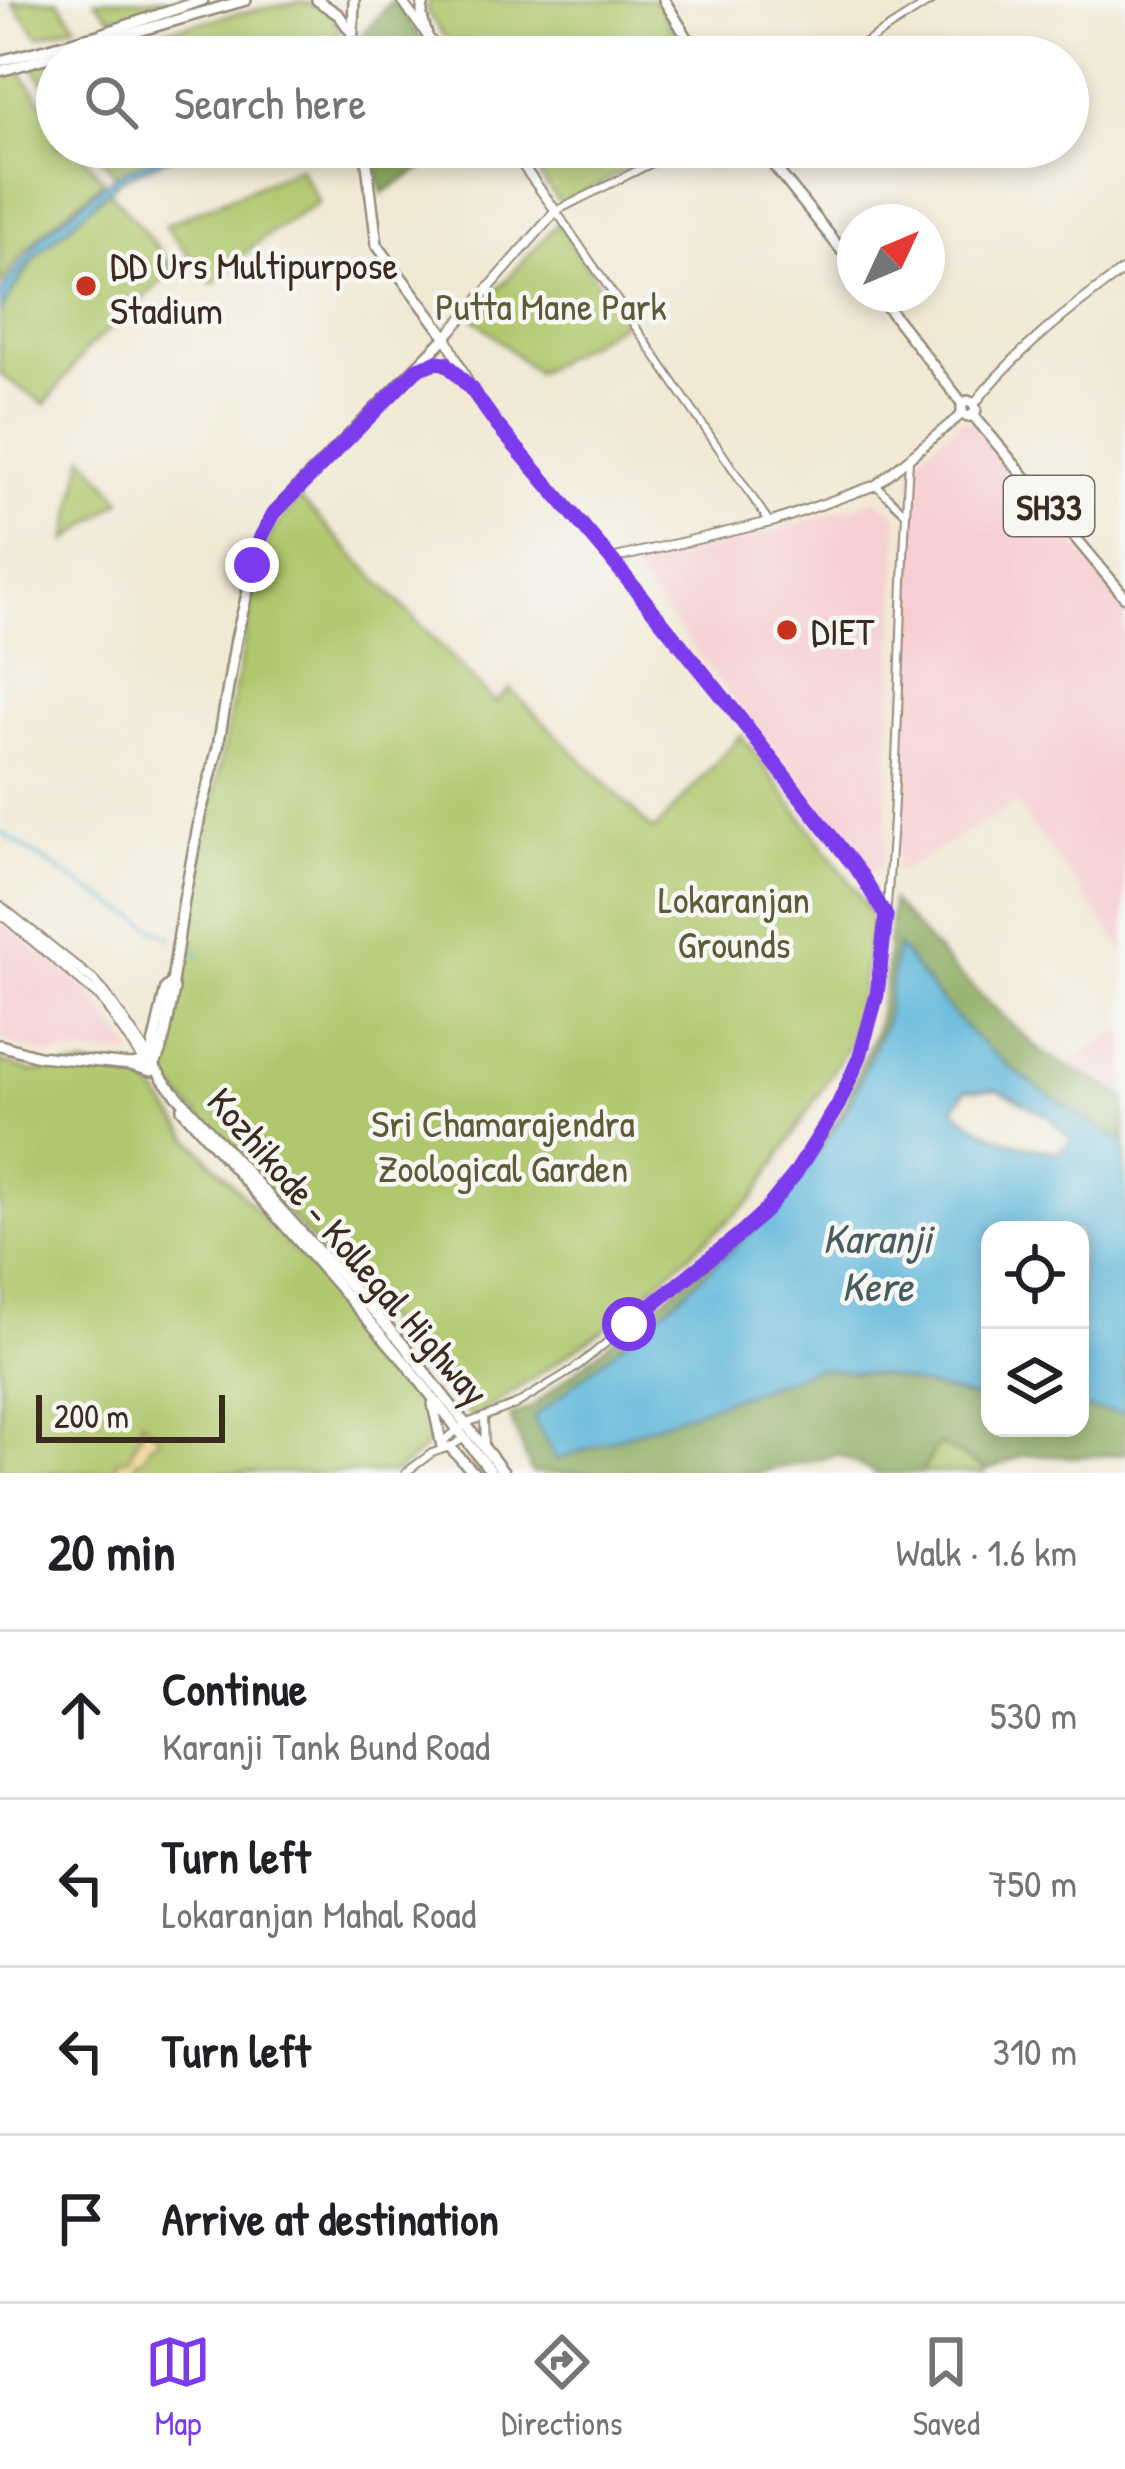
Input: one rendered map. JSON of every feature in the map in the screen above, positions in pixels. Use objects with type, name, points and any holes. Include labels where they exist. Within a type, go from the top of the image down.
[{"type":"main road","points":[[94,36],[203,0]]},
{"type":"main road","points":[[121,36],[246,0]]},
{"type":"main road","points":[[317,0],[339,14],[353,36]]},
{"type":"main road","points":[[353,36],[354,0]]},
{"type":"main road","points":[[401,0],[427,35]]},
{"type":"main road","points":[[425,0],[422,19],[427,35]]},
{"type":"main road","points":[[664,0],[686,36]]},
{"type":"main road","points":[[0,62],[36,52]]},
{"type":"main road","points":[[0,71],[36,61]]},
{"type":"main road","points":[[368,168],[377,245],[446,337],[472,390]]},
{"type":"main road","points":[[150,1065],[174,990],[200,816],[261,537],[274,513],[417,369],[556,211],[524,168]]},
{"type":"main road","points":[[776,168],[837,244]]},
{"type":"main road","points":[[417,369],[446,363],[611,559],[770,523],[876,485],[968,409],[1057,320],[1125,269]]},
{"type":"main road","points":[[891,312],[968,409]]},
{"type":"main road","name":"SH33","points":[[968,409],[1125,597]]},
{"type":"main road","points":[[0,910],[94,981],[150,1065]]},
{"type":"main road","points":[[0,1045],[38,1056],[150,1065]]},
{"type":"main road","name":"Kozhikode - Kollegal Highway","points":[[150,1065],[431,1396],[504,1473]]},
{"type":"main road","name":"Kozhikode - Kollegal Highway","points":[[150,1065],[403,1344],[492,1473]]},
{"type":"main road","points":[[431,1396],[444,1448],[474,1473]]},
{"type":"street","points":[[876,36],[933,0]]},
{"type":"street","points":[[642,168],[556,211],[770,523]]},
{"type":"street","points":[[404,1473],[465,1430],[574,1369],[741,1233],[795,1174],[838,1105],[860,1056],[877,995],[886,916],[909,460]]},
{"type":"street","points":[[876,485],[906,514]]},
{"type":"street","points":[[611,559],[868,885],[886,916]]},
{"type":"street","points":[[485,1418],[487,1451]]},
{"type":"shaded area","points":[[962,419],[974,421],[1125,605],[1125,952],[1016,804],[896,874],[913,462]]},
{"type":"shaded area","name":"DIET","points":[[877,499],[898,517],[884,865],[870,874],[631,569],[768,534]]},
{"type":"shaded area","points":[[0,921],[86,987],[134,1054],[44,1054],[0,1040]]},
{"type":"shaded area","points":[[1125,1029],[1125,1097],[1064,1065]]},
{"type":"green space","points":[[58,0],[76,25],[38,36],[12,2]]},
{"type":"green space","points":[[95,0],[198,0],[116,18]]},
{"type":"green space","points":[[393,0],[420,36],[361,36]]},
{"type":"green space","points":[[430,0],[655,0],[676,36],[444,36],[426,10]]},
{"type":"green space","points":[[300,2],[330,13],[338,36],[140,36]]},
{"type":"green space","points":[[17,68],[36,93],[36,168],[93,168],[104,182],[47,229],[0,285],[0,74]]},
{"type":"green space","points":[[300,168],[319,203],[263,239],[213,285],[165,225]]},
{"type":"green space","points":[[377,168],[423,168],[382,193]]},
{"type":"green space","points":[[535,168],[629,168],[561,205]]},
{"type":"green space","name":"DD Urs Multipurpose Stadium","points":[[109,190],[175,269],[85,351],[45,405],[0,374],[0,313],[39,253]]},
{"type":"green space","name":"Putta Mane Park","points":[[558,223],[624,322],[536,373],[473,317]]},
{"type":"green space","points":[[84,456],[122,500],[67,541]]},
{"type":"green space","name":"Sri Chamarajendra Zoological Garden","points":[[300,499],[495,703],[510,689],[654,831],[741,735],[873,920],[852,1040],[753,1199],[603,1330],[473,1419],[159,1072],[259,567],[273,530]]},
{"type":"green space","points":[[892,901],[955,971],[1043,1053],[1125,1097],[1125,1144],[990,1051],[951,1013],[897,947],[885,1022],[846,1112],[769,1216],[679,1297],[699,1409],[818,1368],[887,1376],[981,1399],[981,1437],[1089,1437],[1089,1409],[1125,1413],[1125,1454],[1025,1455],[987,1470],[939,1444],[921,1473],[875,1473],[839,1455],[754,1473],[532,1473],[510,1417],[533,1406],[766,1215],[838,1118],[875,1032],[886,980]]},
{"type":"green space","points":[[0,1061],[33,1072],[85,1066],[143,1074],[189,1137],[377,1340],[422,1399],[433,1426],[429,1445],[395,1473],[0,1473]]},
{"type":"green space","points":[[939,1443],[987,1470],[921,1473]]},
{"type":"sand","points":[[141,1420],[160,1438],[136,1462],[134,1473],[117,1473],[116,1460],[130,1456],[141,1433]]},
{"type":"water","points":[[147,168],[120,180],[39,253],[0,313],[0,294],[45,233],[116,175]]},
{"type":"water","name":"Karanji Kere","points":[[897,945],[951,1012],[990,1050],[1125,1144],[1125,1413],[1089,1409],[1089,1221],[981,1221],[981,1399],[887,1376],[818,1368],[556,1460],[533,1418],[769,1216],[846,1112],[885,1023]],"holes":[[[966,1090],[999,1090],[1046,1115],[1072,1141],[1057,1152],[989,1133],[954,1108]]]},
{"type":"waterway","points":[[0,832],[173,939]]},
{"type":"waterway","points":[[182,944],[201,955]]},
{"type":"place","name":"DD Urs Multipurpose Stadium","points":[[86,286]]},
{"type":"place","name":"DIET","points":[[787,630]]},
{"type":"route","points":[[252,565],[274,513],[417,369],[446,363],[727,702],[862,876],[886,916],[877,995],[860,1056],[838,1105],[795,1174],[741,1233],[629,1324]]},
{"type":"park label","name":"Lokaranjan Grounds","points":[[734,920]]}]
